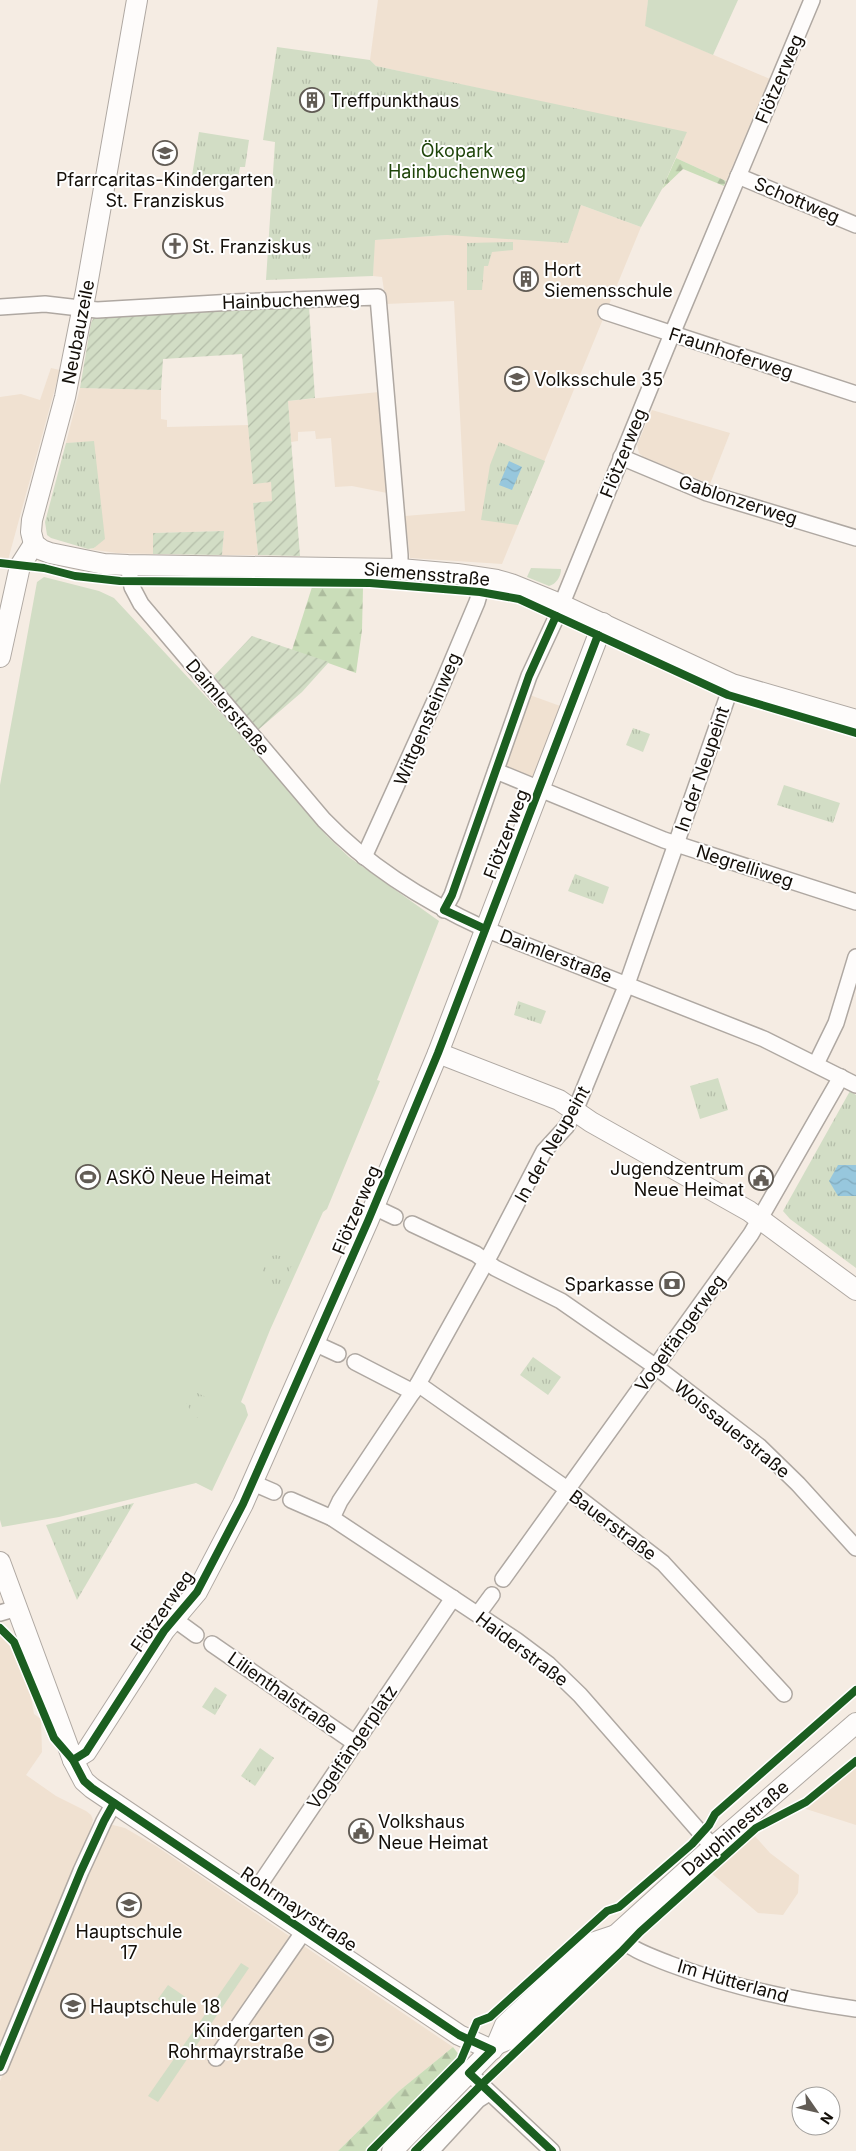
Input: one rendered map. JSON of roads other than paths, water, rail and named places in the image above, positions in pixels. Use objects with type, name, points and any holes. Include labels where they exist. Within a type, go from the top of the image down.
[{"type":"street","name":"Neubauzeile","points":[[34,544],[31,532],[32,520],[65,397],[83,308],[137,0]]},
{"type":"street","name":"Flötzerweg","points":[[444,910],[452,894],[530,676],[812,0]]},
{"type":"street","name":"Schottweg","points":[[738,176],[856,225]]},
{"type":"street","name":"Hainbuchenweg","points":[[83,308],[97,310],[234,302],[378,297],[400,569]]},
{"type":"street","points":[[0,307],[45,304],[83,308]]},
{"type":"street","name":"Fraunhoferweg","points":[[606,312],[856,394]]},
{"type":"street","name":"Gablonzerweg","points":[[621,457],[706,493],[856,538]]},
{"type":"street","points":[[0,657],[20,566],[34,544]]},
{"type":"street","name":"Siemensstraße","points":[[34,544],[42,550],[54,554],[104,564],[400,569],[484,578],[512,584],[560,604],[732,684],[856,720]]},
{"type":"street","name":"Daimlerstraße","points":[[128,565],[132,587],[141,604],[324,820],[364,857],[444,910],[485,929],[764,1039],[856,1085]]},
{"type":"street","name":"Wittgensteinweg","points":[[364,857],[477,602],[484,578]]},
{"type":"street","name":"Flötzerweg","points":[[73,1760],[86,1752],[164,1631],[197,1592],[252,1483],[374,1207],[438,1053],[603,623]]},
{"type":"street","name":"In der Neupeint","points":[[332,1518],[340,1501],[415,1388],[544,1152],[566,1127],[575,1111],[627,984],[732,684]]},
{"type":"street","name":"Negrelliweg","points":[[496,771],[676,844],[856,902]]},
{"type":"street","points":[[816,1064],[836,1023],[856,957]]},
{"type":"street","points":[[438,1053],[559,1100],[590,1122],[749,1211],[856,1290]]},
{"type":"street","name":"Vogelfängerweg","points":[[503,1579],[751,1234],[841,1077]]},
{"type":"street","points":[[374,1207],[395,1217]]},
{"type":"street","name":"Woissauerstraße","points":[[412,1224],[476,1254],[574,1309],[656,1367],[760,1447],[798,1484],[856,1548]]},
{"type":"street","points":[[314,1343],[338,1354]]},
{"type":"street","name":"Bauerstraße","points":[[355,1362],[415,1388],[567,1489],[663,1563],[784,1694]]},
{"type":"street","points":[[252,1483],[274,1492]]},
{"type":"street","name":"Haiderstraße","points":[[291,1500],[332,1518],[478,1614],[548,1664],[580,1695],[712,1847]]},
{"type":"street","points":[[0,1562],[8,1610],[73,1760]]},
{"type":"street","points":[[478,1614],[492,1595]]},
{"type":"street","name":"Vogelfängerplatz","points":[[252,1896],[453,1598]]},
{"type":"street","points":[[174,1619],[196,1635]]},
{"type":"street","name":"Lilienthalstraße","points":[[212,1644],[355,1742]]},
{"type":"street","name":"Dauphinestraße","points":[[392,2151],[494,2047],[518,2036],[604,1956],[616,1935],[712,1847],[856,1723]]},
{"type":"street","name":"Rohrmayrstraße","points":[[73,1760],[84,1781],[114,1803],[459,2035],[494,2047]]},
{"type":"street","points":[[0,2067],[81,1871],[104,1820],[114,1803]]},
{"type":"street","points":[[216,2058],[304,1931]]},
{"type":"street","name":"Im Hütterland","points":[[616,1935],[636,1951],[704,1976],[786,1997],[856,2009]]},
{"type":"street","points":[[469,2073],[488,2093],[552,2151]]},
{"type":"street","points":[[431,2151],[478,2100],[488,2093]]},
{"type":"water","points":[[509,461],[522,467],[512,490],[499,485]]},
{"type":"water","points":[[838,1165],[856,1165],[856,1196],[838,1196],[829,1181]]},
{"type":"place","name":"Treffpunkthaus","points":[[312,100]]},
{"type":"place","name":"Pfarrcaritas-Kindergarten St. Franziskus","points":[[165,153]]},
{"type":"place","name":"St. Franziskus","points":[[175,246]]},
{"type":"place","name":"Hort Siemensschule","points":[[526,279]]},
{"type":"place","name":"Volksschule 35","points":[[517,379]]},
{"type":"place","name":"ASKÖ Neue Heimat","points":[[88,1177]]},
{"type":"place","name":"Jugendzentrum Neue Heimat","points":[[761,1178]]},
{"type":"place","name":"Sparkasse","points":[[672,1284]]},
{"type":"place","name":"Volkshaus Neue Heimat","points":[[361,1831]]},
{"type":"place","name":"Hauptschule 17","points":[[129,1905]]},
{"type":"place","name":"Hauptschule 18","points":[[73,2006]]},
{"type":"place","name":"Kindergarten Rohrmayrstraße","points":[[321,2040]]},
{"type":"park label","name":"Ökopark Hainbuchenweg","points":[[457,160]]}]
